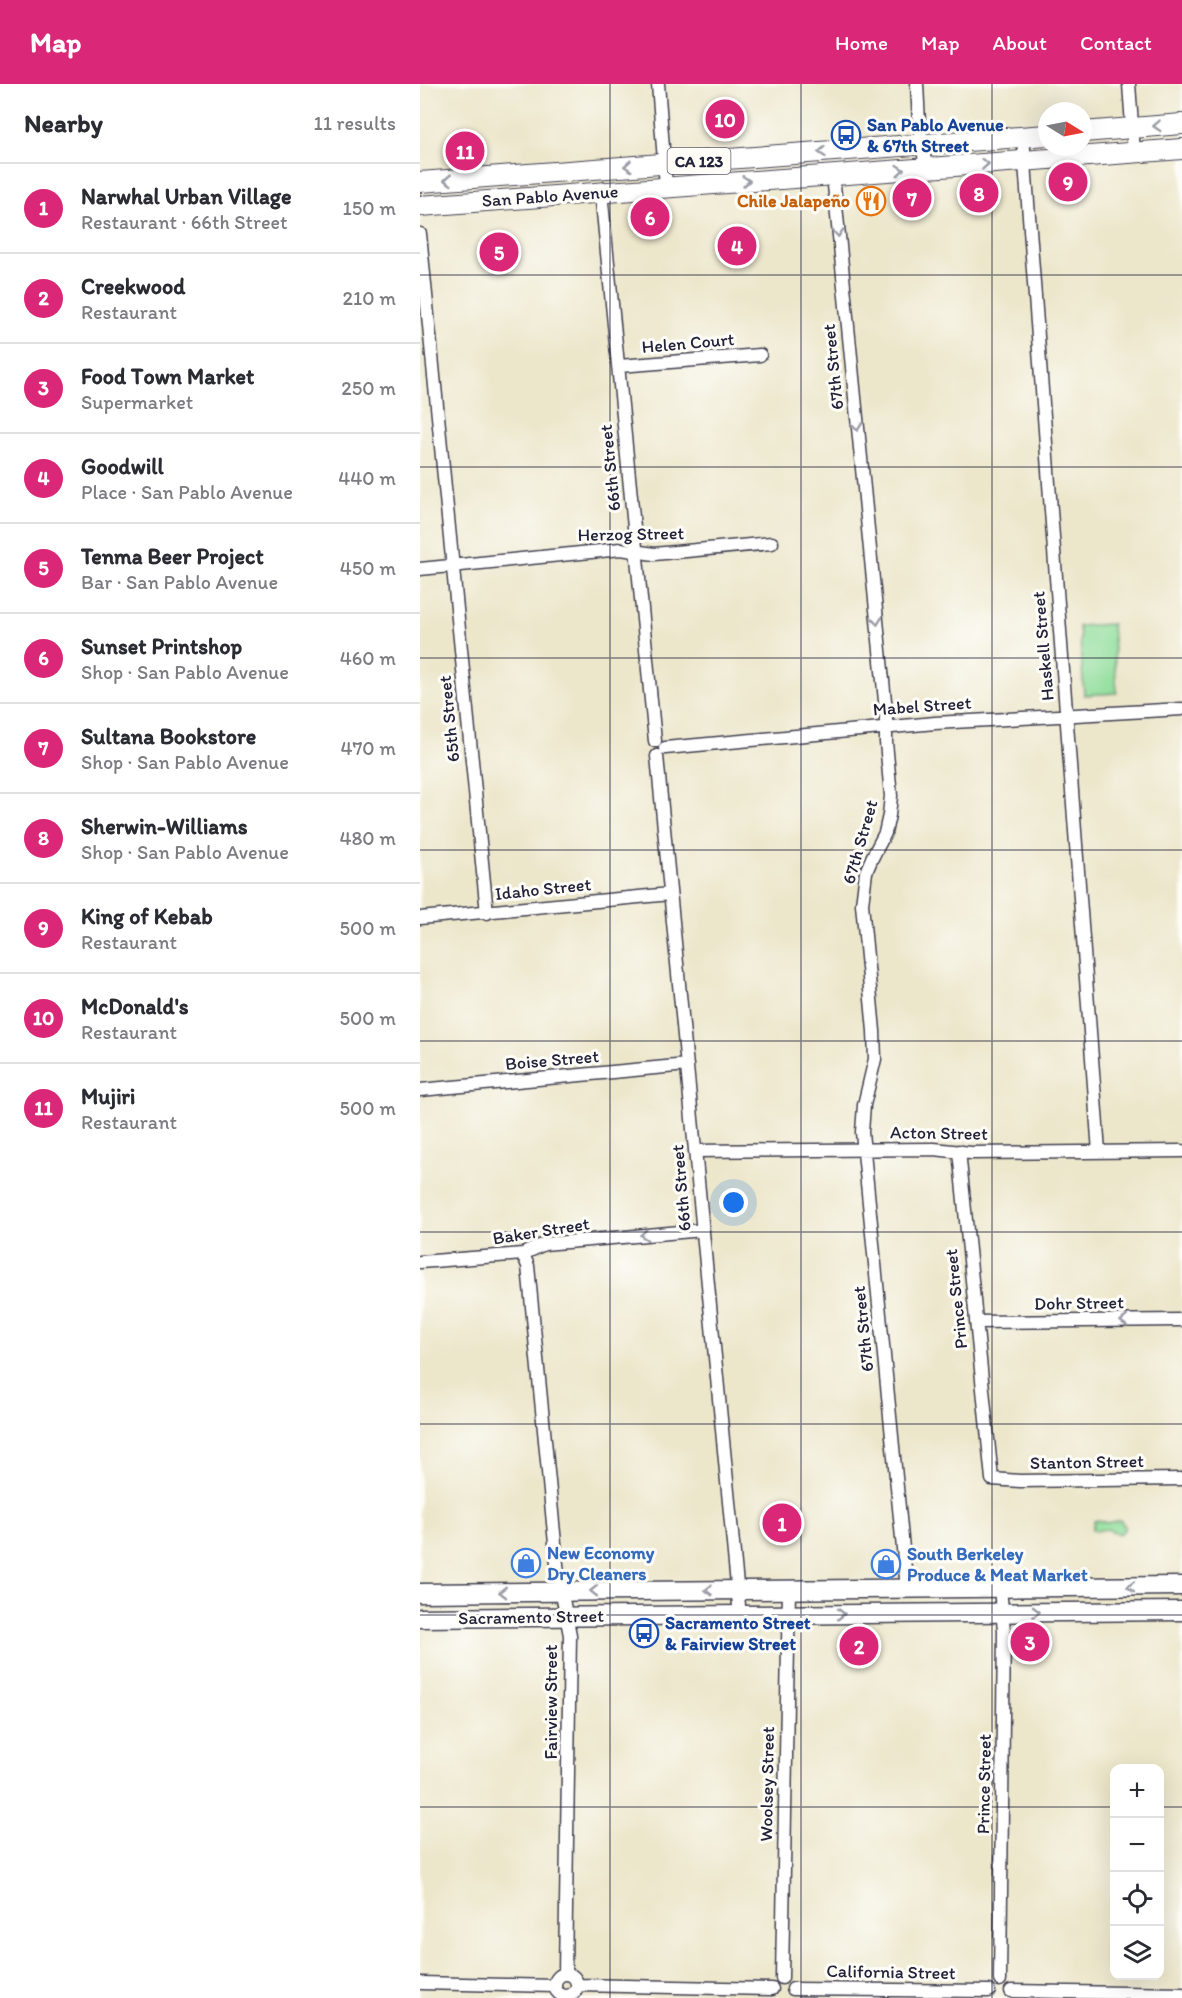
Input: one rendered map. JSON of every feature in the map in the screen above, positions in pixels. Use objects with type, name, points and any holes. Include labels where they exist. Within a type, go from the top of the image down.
[{"type":"main road","points":[[1092,131],[1182,124]]},
{"type":"main road","name":"San Pablo Avenue","points":[[420,182],[1038,135]]},
{"type":"main road","name":"San Pablo Avenue","points":[[420,206],[1182,149]]},
{"type":"street","points":[[657,84],[666,186]]},
{"type":"street","points":[[917,84],[926,168]]},
{"type":"street","points":[[1129,84],[1134,153]]},
{"type":"street","name":"Haskell Street","points":[[1023,136],[1099,1152]]},
{"type":"street","name":"67th Street","points":[[833,175],[886,711],[885,727],[891,796],[885,833],[866,872],[862,904],[875,1059],[861,1122],[907,1589]]},
{"type":"street","name":"66th Street","points":[[601,192],[659,748],[670,894],[740,1616]]},
{"type":"street","name":"65th Street","points":[[420,234],[487,913]]},
{"type":"street","name":"Helen Court","points":[[618,366],[760,355]]},
{"type":"street","name":"Herzog Street","points":[[420,569],[621,549],[654,554],[772,543]]},
{"type":"street","name":"Mabel Street","points":[[659,748],[885,727],[1067,714],[1182,709]]},
{"type":"street","name":"Idaho Street","points":[[420,918],[670,894]]},
{"type":"street","name":"Boise Street","points":[[420,1090],[687,1065]]},
{"type":"street","name":"Acton Street","points":[[695,1151],[946,1149],[971,1153],[1182,1151]]},
{"type":"street","name":"Prince Street","points":[[959,1151],[992,1479]]},
{"type":"street","name":"Baker Street","points":[[420,1262],[523,1254],[544,1244],[703,1230]]},
{"type":"street","name":"Fairview Street","points":[[523,1254],[528,1266],[561,1592],[570,1635],[566,1974]]},
{"type":"street","name":"Dohr Street","points":[[976,1322],[1182,1320]]},
{"type":"street","name":"Stanton Street","points":[[992,1479],[1020,1481],[1182,1479]]},
{"type":"street","name":"Sacramento Street","points":[[420,1593],[1182,1586]]},
{"type":"street","name":"Prince Street","points":[[1000,1588],[1004,1631],[1000,1980]]},
{"type":"street","name":"Woolsey Street","points":[[782,1978],[789,1590]]},
{"type":"street","name":"Sacramento Street","points":[[420,1618],[1182,1611]]},
{"type":"street","points":[[566,1974],[575,1978],[577,1986],[574,1992],[565,1997],[559,1994],[555,1986],[556,1979],[566,1974]]},
{"type":"street","points":[[577,1986],[775,1993],[774,1983],[782,1978],[788,1980],[789,1994]]},
{"type":"street","points":[[990,1995],[991,1985],[1000,1980],[1007,1983],[1010,1995],[1182,1994]]},
{"type":"street","points":[[420,1983],[555,1986]]},
{"type":"street","name":"California Street","points":[[789,1994],[990,1995]]},
{"type":"green space","points":[[1112,624],[1117,693],[1084,695],[1079,626]]},
{"type":"green space","points":[[1120,1520],[1125,1526],[1124,1530],[1119,1534],[1107,1529],[1096,1531],[1092,1529],[1094,1521],[1107,1523]]},
{"type":"place","name":"McDonald's","points":[[725,119]]},
{"type":"place","name":"San Pablo Avenue & 67th Street","points":[[846,135]]},
{"type":"place","name":"Mujiri","points":[[465,151]]},
{"type":"place","name":"King of Kebab","points":[[1068,182]]},
{"type":"place","name":"Sherwin-Williams","points":[[979,193]]},
{"type":"place","name":"Sultana Bookstore","points":[[912,198]]},
{"type":"place","name":"Chile Jalapeño","points":[[871,201]]},
{"type":"place","name":"Sunset Printshop","points":[[650,217]]},
{"type":"place","name":"Goodwill","points":[[737,246]]},
{"type":"place","name":"Tenma Beer Project","points":[[499,252]]},
{"type":"place","name":"Narwhal Urban Village","points":[[782,1523]]},
{"type":"place","name":"New Economy Dry Cleaners","points":[[526,1563]]},
{"type":"place","name":"South Berkeley Produce & Meat Market","points":[[886,1564]]},
{"type":"place","name":"Sacramento Street & Fairview Street","points":[[644,1633]]},
{"type":"place","name":"Food Town Market","points":[[1030,1642]]},
{"type":"place","name":"Creekwood","points":[[859,1646]]}]
